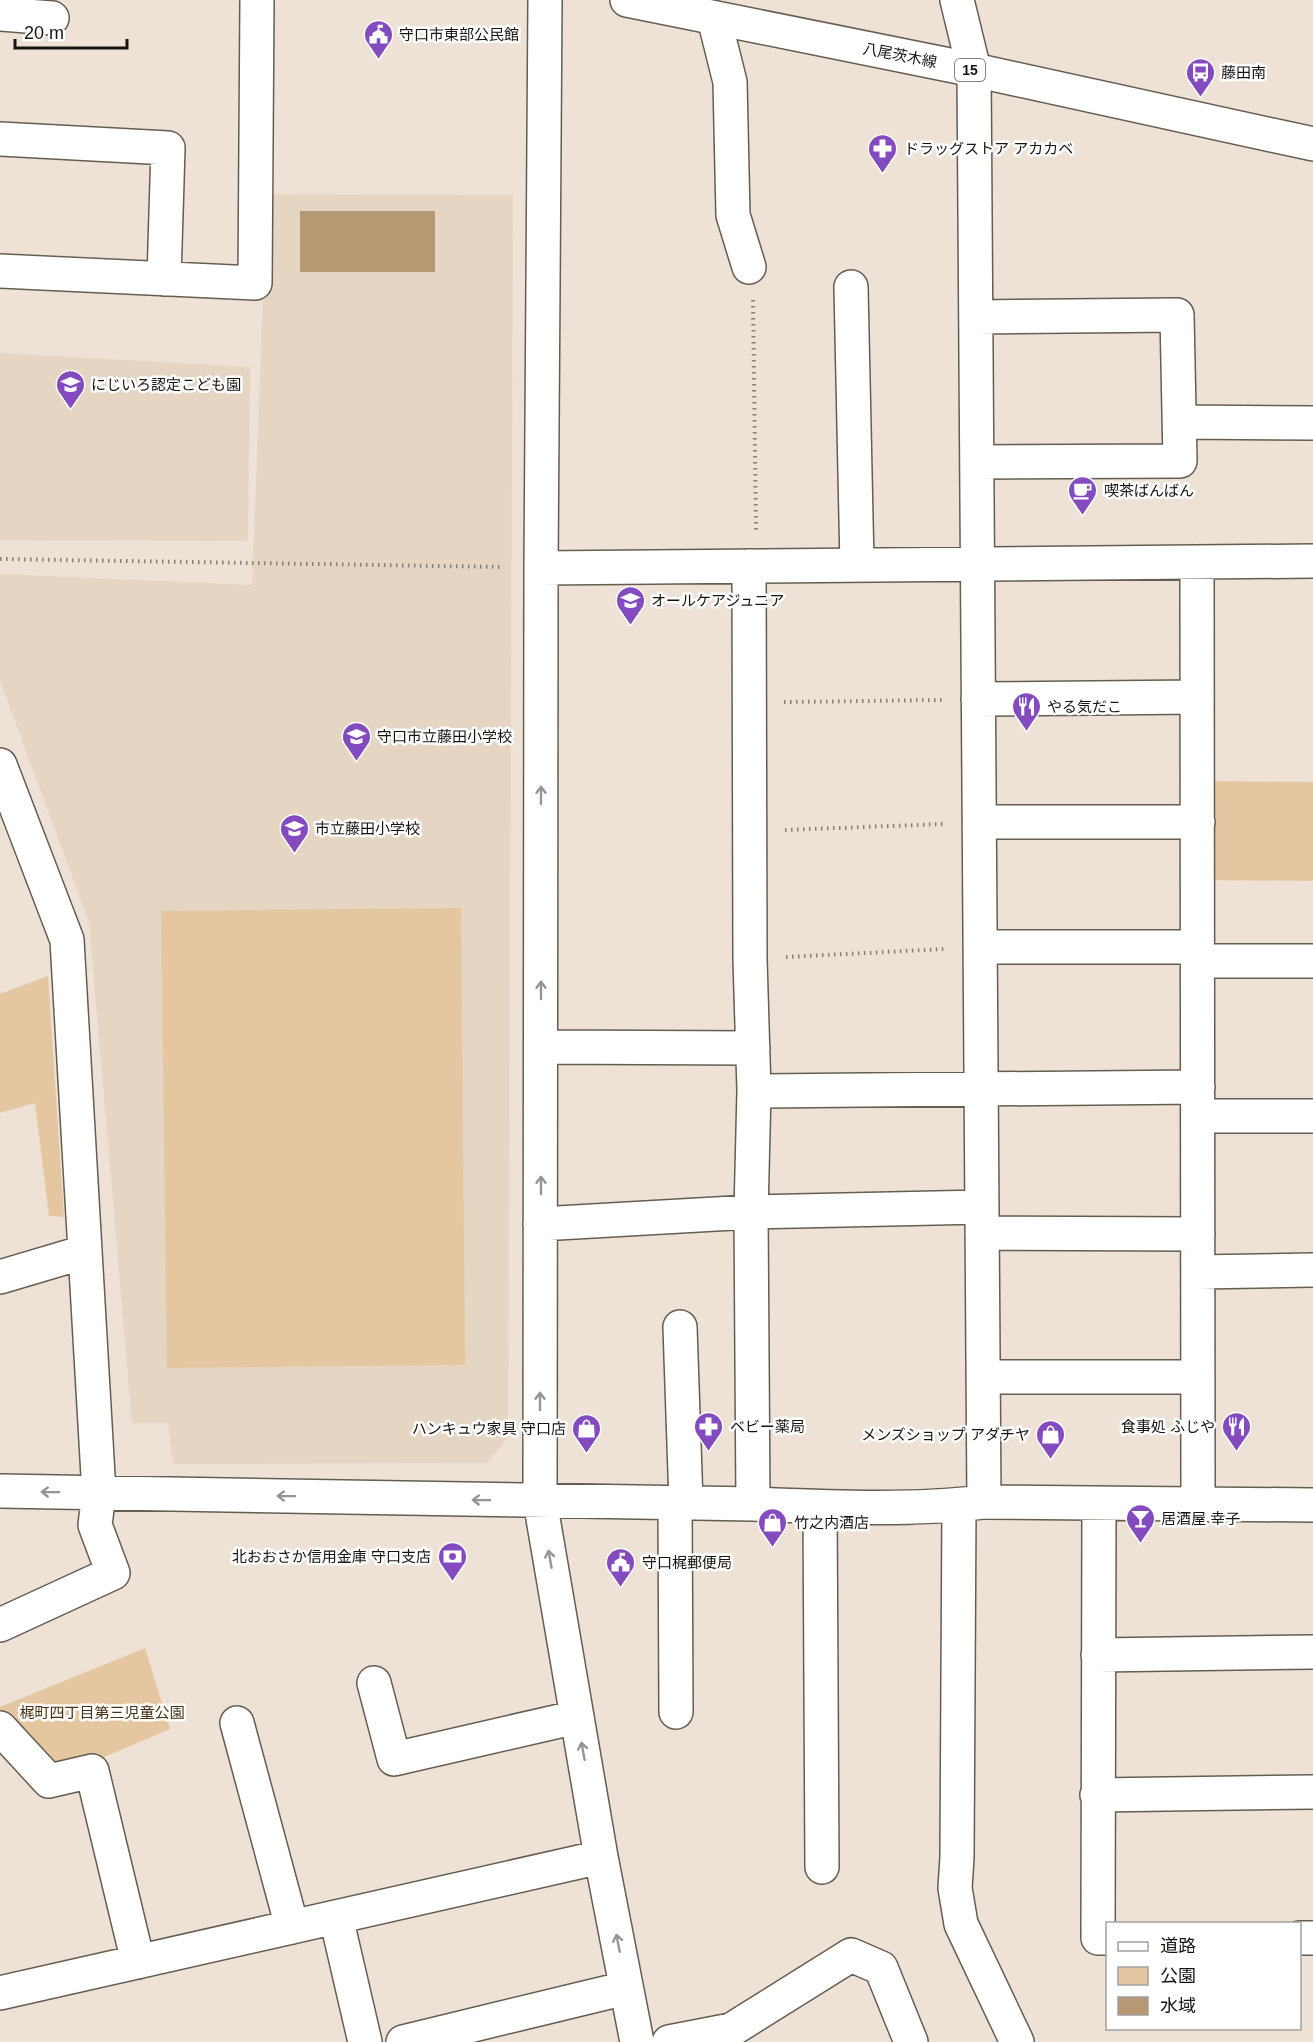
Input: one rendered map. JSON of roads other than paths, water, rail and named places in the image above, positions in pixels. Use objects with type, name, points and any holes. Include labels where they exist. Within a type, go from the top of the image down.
[{"type":"street","points":[[0,271],[255,283],[257,0]]},
{"type":"street","points":[[545,0],[541,568],[540,1501],[601,1857],[637,2042]]},
{"type":"street","name":"八尾茨木線","points":[[627,0],[974,70],[1313,144]]},
{"type":"street","points":[[957,0],[974,70],[984,1377],[972,1504],[955,1888],[962,1924],[1017,2042]]},
{"type":"street","points":[[0,14],[52,18]]},
{"type":"street","points":[[714,18],[730,82],[733,215],[749,267]]},
{"type":"street","points":[[0,139],[168,148],[165,279]]},
{"type":"street","points":[[851,287],[857,565]]},
{"type":"street","points":[[976,317],[1177,315],[1180,422],[1180,461],[977,462]]},
{"type":"street","points":[[1180,422],[1313,423]]},
{"type":"street","points":[[541,568],[1313,561]]},
{"type":"street","points":[[1197,562],[1198,1505]]},
{"type":"street","points":[[753,566],[750,703],[750,959],[754,1091],[751,1212],[753,1504]]},
{"type":"street","points":[[978,699],[1197,697]]},
{"type":"street","points":[[0,765],[13,838],[67,940],[99,1493],[95,1525],[113,1573],[0,1625]]},
{"type":"street","points":[[980,822],[1198,822]]},
{"type":"street","points":[[980,947],[1197,954],[1313,961]]},
{"type":"street","points":[[541,1047],[753,1048]]},
{"type":"street","points":[[754,1091],[981,1089],[1198,1102],[1313,1116]]},
{"type":"street","points":[[540,1224],[751,1212],[982,1220],[1198,1234]]},
{"type":"street","points":[[0,1277],[84,1252]]},
{"type":"street","points":[[1198,1272],[1313,1270]]},
{"type":"street","points":[[676,1712],[680,1503],[680,1327]]},
{"type":"street","points":[[984,1377],[1198,1377]]},
{"type":"street","points":[[0,1491],[820,1507],[972,1504],[1313,1505]]},
{"type":"street","points":[[1099,1505],[1098,1938],[1106,1938]]},
{"type":"street","points":[[820,1507],[822,1867]]},
{"type":"street","points":[[1098,1655],[1313,1652]]},
{"type":"street","points":[[374,1683],[394,1759],[577,1717]]},
{"type":"street","points":[[237,1723],[292,1927]]},
{"type":"street","points":[[0,1728],[49,1782],[92,1771],[138,1962]]},
{"type":"street","points":[[1097,1795],[1313,1792]]},
{"type":"street","points":[[0,1993],[601,1857]]},
{"type":"street","points":[[336,1917],[365,2042]]},
{"type":"street","points":[[669,2042],[731,2030],[851,1956],[881,1968],[911,2042]]},
{"type":"street","points":[[403,2042],[626,1988]]},
{"type":"water","points":[[300,211],[435,211],[435,272],[300,272]]},
{"type":"place","name":"守口市東部公民館","points":[[378,60]]},
{"type":"place","name":"藤田南","points":[[1200,98]]},
{"type":"place","name":"ドラッグストア アカカベ","points":[[883,174]]},
{"type":"place","name":"にじいろ認定こども園","points":[[70,410]]},
{"type":"place","name":"喫茶ばんばん","points":[[1083,516]]},
{"type":"place","name":"オールケアジュニア","points":[[630,626]]},
{"type":"place","name":"やる気だこ","points":[[1026,732]]},
{"type":"place","name":"守口市立藤田小学校","points":[[356,762]]},
{"type":"place","name":"市立藤田小学校","points":[[294,854]]},
{"type":"place","name":"ベビー薬局","points":[[709,1452]]},
{"type":"place","name":"食事処 ふじや","points":[[1236,1452]]},
{"type":"place","name":"ハンキュウ家具 守口店","points":[[587,1454]]},
{"type":"place","name":"メンズショップ アダチヤ","points":[[1051,1460]]},
{"type":"place","name":"居酒屋 幸子","points":[[1140,1544]]},
{"type":"place","name":"竹之内酒店","points":[[773,1548]]},
{"type":"place","name":"北おおさか信用金庫 守口支店","points":[[452,1582]]},
{"type":"place","name":"守口梶郵便局","points":[[621,1588]]},
{"type":"park label","name":"梶町四丁目第三児童公園","points":[[102,1712]]}]
